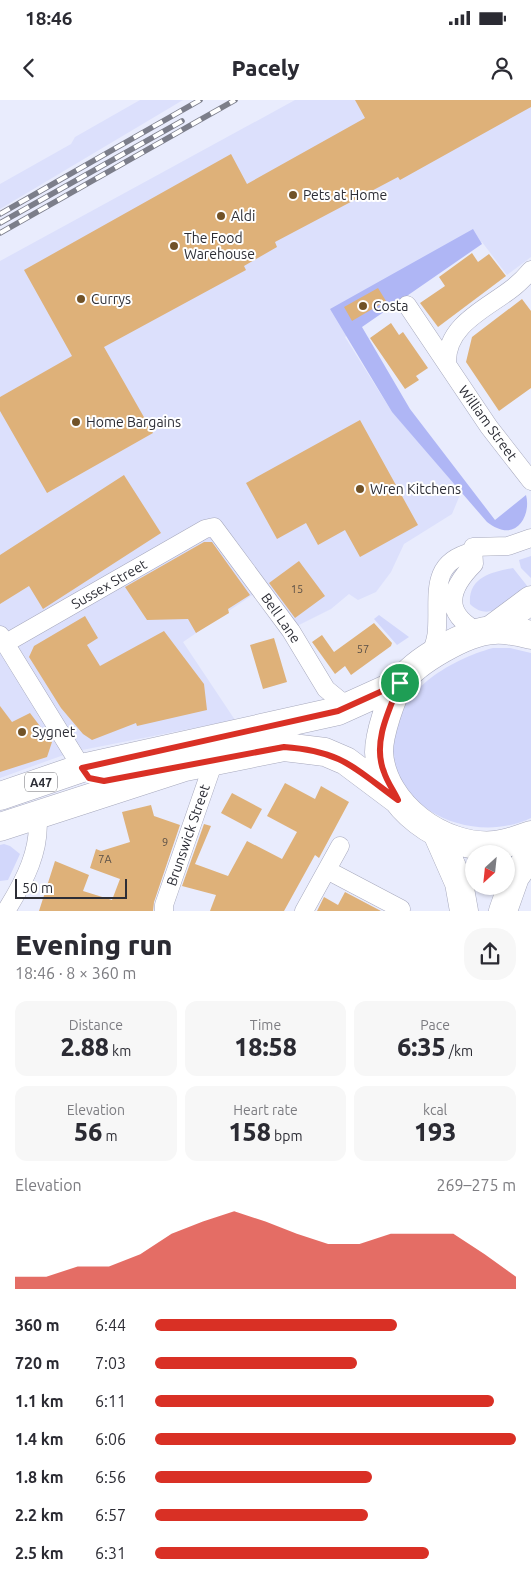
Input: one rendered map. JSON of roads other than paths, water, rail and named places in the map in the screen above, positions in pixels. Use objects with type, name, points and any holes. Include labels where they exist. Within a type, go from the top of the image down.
[{"type":"main road","points":[[531,600],[486,631],[432,654],[400,683],[384,723],[379,751],[383,772],[398,800],[417,820],[437,833],[471,844],[493,846],[531,835]]},
{"type":"main road","points":[[486,631],[531,635]]},
{"type":"main road","name":"A47","points":[[0,796],[82,768],[348,707],[400,683]]},
{"type":"main road","name":"A47","points":[[82,768],[89,778],[104,781],[284,747],[308,748],[325,752],[346,761],[398,800]]},
{"type":"main road","name":"A47","points":[[0,827],[185,767]]},
{"type":"main road","name":"A47","points":[[0,805],[20,801],[32,804],[37,814]]},
{"type":"main road","points":[[437,833],[459,883],[464,910]]},
{"type":"main road","points":[[503,910],[515,877],[531,854]]},
{"type":"street","points":[[447,363],[447,352],[452,338],[461,326],[516,286],[531,270]]},
{"type":"street","name":"William Street","points":[[407,305],[489,427],[531,481]]},
{"type":"street","name":"Sussex Street","points":[[3,639],[205,529],[214,527]]},
{"type":"street","name":"Bell Lane","points":[[214,527],[292,631],[326,689],[348,707]]},
{"type":"street","points":[[486,631],[460,620],[455,612],[454,600],[457,582],[474,564],[473,547],[491,548],[508,546],[531,538]]},
{"type":"street","points":[[432,654],[437,631],[438,583],[449,566],[463,554],[472,552]]},
{"type":"street","points":[[3,639],[82,768]]},
{"type":"street","name":"Brunswick Street","points":[[164,910],[164,905],[214,760]]},
{"type":"street","points":[[6,910],[17,893],[35,850],[40,831],[37,814]]},
{"type":"street","points":[[304,910],[340,846]]},
{"type":"street","points":[[327,870],[402,909]]},
{"type":"railway","points":[[0,214],[200,100]]},
{"type":"railway","points":[[0,233],[235,100]]},
{"type":"railway","points":[[0,223],[182,121]]},
{"type":"place","name":"Pets at Home","points":[[293,195]]},
{"type":"place","name":"Aldi","points":[[221,216]]},
{"type":"place","name":"The Food Warehouse","points":[[174,246]]},
{"type":"place","name":"Currys","points":[[81,299]]},
{"type":"place","name":"Costa","points":[[363,306]]},
{"type":"place","name":"Home Bargains","points":[[76,422]]},
{"type":"place","name":"Wren Kitchens","points":[[360,489]]},
{"type":"place","name":"Sygnet","points":[[22,732]]}]
